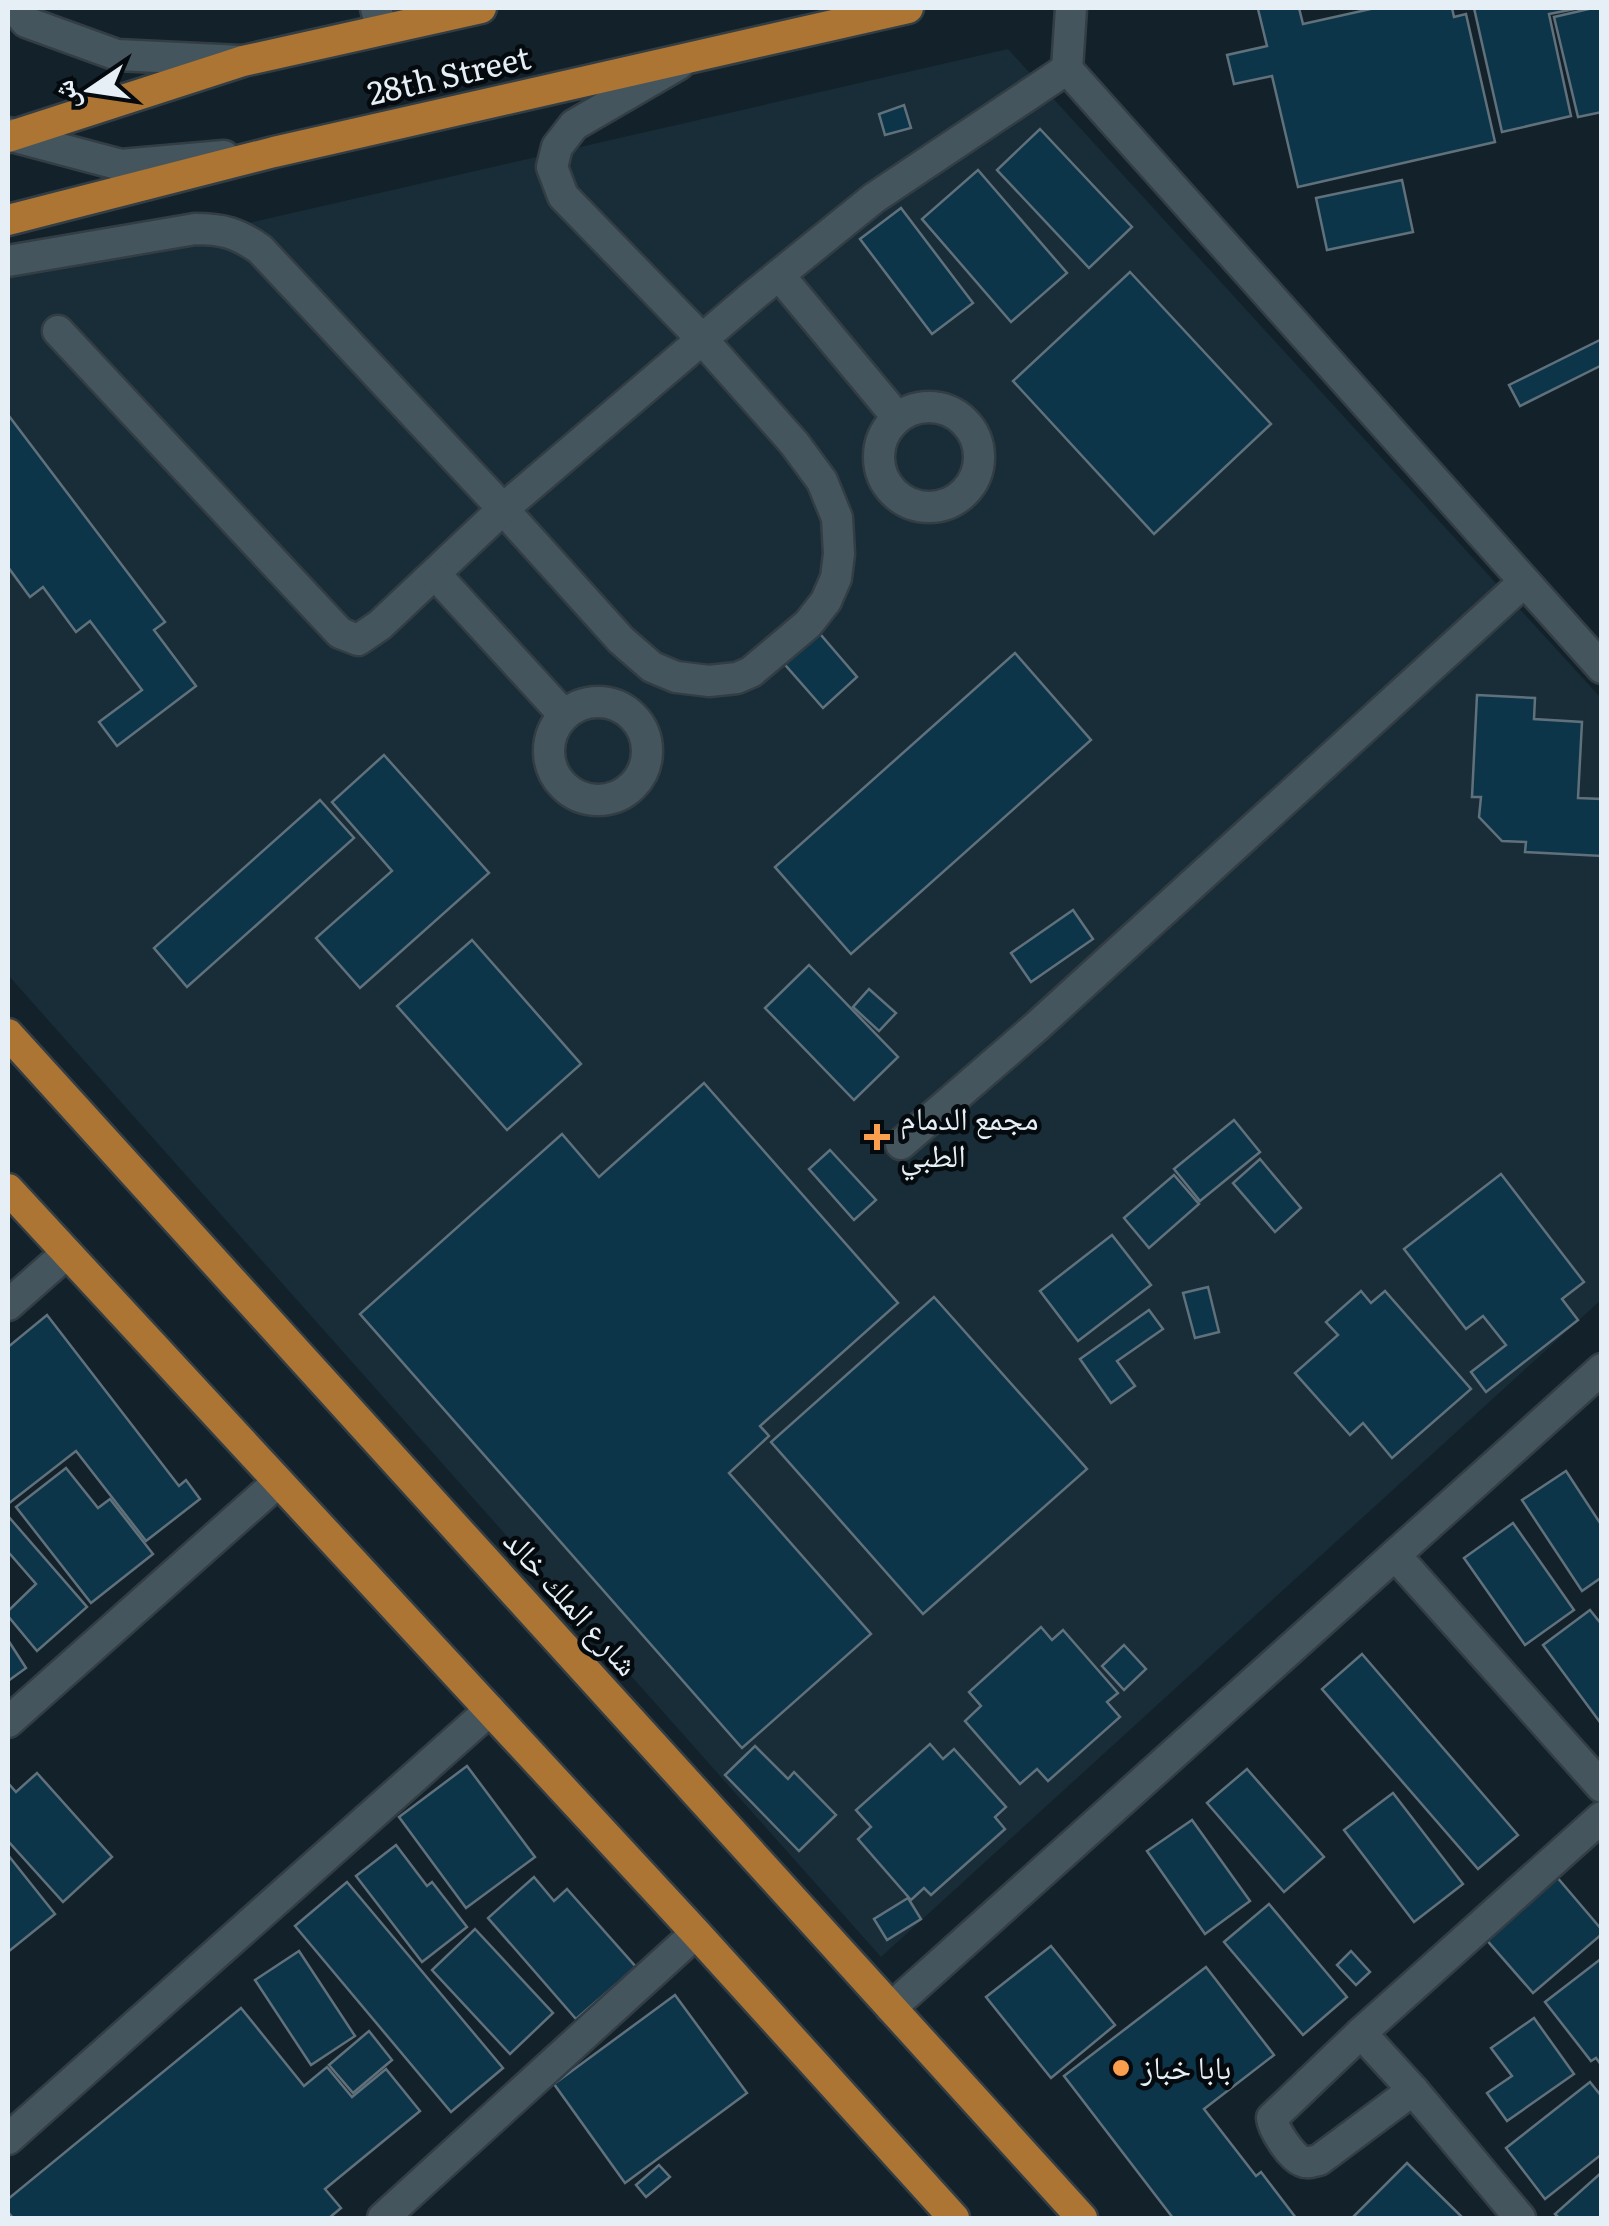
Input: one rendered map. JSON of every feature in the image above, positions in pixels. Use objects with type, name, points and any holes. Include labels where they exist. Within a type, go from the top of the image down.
[{"type":"main road","points":[[9,135],[378,18],[481,8]]},
{"type":"main road","name":"28th Street","points":[[8,220],[274,152],[908,8]]},
{"type":"main road","name":"شارع الملك خالد","points":[[8,1034],[1082,2218]]},
{"type":"main road","points":[[8,1189],[954,2218]]},
{"type":"street","points":[[15,8],[26,22],[118,54],[244,61]]},
{"type":"street","points":[[1071,8],[1067,70],[1602,668]]},
{"type":"street","points":[[8,260],[195,229],[220,229],[242,236],[260,249],[621,640],[652,667],[676,678],[708,682],[736,678],[751,672],[808,624],[826,601],[836,578],[840,554],[837,518],[822,481],[794,443],[701,338],[562,196],[552,167],[557,147],[574,125],[694,55]]},
{"type":"street","points":[[58,330],[340,634],[358,640],[380,625],[503,509],[778,275],[874,198],[1067,70]]},
{"type":"street","points":[[9,135],[121,165],[274,152]]},
{"type":"street","points":[[778,275],[897,417]]},
{"type":"street","points":[[435,574],[564,715]]},
{"type":"street","points":[[901,1144],[1036,1027],[1524,582]]},
{"type":"street","points":[[8,1305],[67,1253]]},
{"type":"street","points":[[892,2008],[1602,1369]]},
{"type":"street","points":[[8,1722],[278,1482]]},
{"type":"street","points":[[1395,1555],[1602,1788]]},
{"type":"street","points":[[8,2140],[490,1710]]},
{"type":"street","points":[[1413,2090],[1319,2160],[1298,2160],[1273,2128],[1272,2118],[1602,1817]]},
{"type":"street","points":[[383,2218],[696,1933]]},
{"type":"street","points":[[1362,2033],[1520,2218]]},
{"type":"shaded area","name":"مجمع الدمام الطبي","points":[[1008,49],[1601,698],[1601,1300],[881,1957],[8,975],[8,278]]},
{"type":"building","points":[[1299,8],[1303,24],[1375,8],[1452,8],[1454,17],[1466,14],[1495,142],[1298,187],[1272,76],[1234,84],[1227,55],[1267,46],[1258,9]]},
{"type":"building","points":[[1474,8],[1580,8],[1549,14],[1571,116],[1502,132]]},
{"type":"building","points":[[1602,8],[1602,112],[1578,117],[1554,17]]},
{"type":"building","points":[[904,105],[911,128],[885,135],[879,114]]},
{"type":"building","points":[[1040,129],[1132,227],[1089,268],[997,170]]},
{"type":"building","points":[[978,170],[1067,273],[1011,322],[922,219]]},
{"type":"building","points":[[1402,180],[1413,232],[1327,250],[1316,198]]},
{"type":"building","points":[[901,208],[973,303],[932,334],[860,239]]},
{"type":"building","points":[[1130,272],[1271,424],[1154,534],[1013,381]]},
{"type":"building","points":[[1602,339],[1602,365],[1520,406],[1509,385]]},
{"type":"building","points":[[9,416],[165,622],[154,630],[196,686],[117,746],[99,722],[142,690],[90,621],[76,632],[43,587],[30,597],[8,567]]},
{"type":"building","points":[[815,628],[857,677],[823,708],[780,659]]},
{"type":"building","points":[[1015,653],[1091,740],[851,954],[775,867]]},
{"type":"building","points":[[1477,695],[1535,698],[1534,719],[1582,722],[1578,798],[1602,799],[1602,856],[1525,852],[1526,842],[1502,841],[1479,817],[1481,797],[1472,797]]},
{"type":"building","points":[[384,755],[489,873],[360,988],[316,938],[392,871],[332,802]]},
{"type":"building","points":[[320,800],[354,838],[187,987],[154,948]]},
{"type":"building","points":[[1073,910],[1093,939],[1031,982],[1011,953]]},
{"type":"building","points":[[472,940],[581,1064],[507,1130],[397,1006]]},
{"type":"building","points":[[809,965],[898,1057],[854,1100],[765,1008]]},
{"type":"building","points":[[869,989],[896,1013],[879,1031],[853,1007]]},
{"type":"building","points":[[704,1083],[898,1303],[760,1426],[769,1436],[729,1473],[871,1634],[742,1748],[360,1314],[562,1134],[599,1177]]},
{"type":"building","points":[[1234,1120],[1260,1152],[1200,1201],[1174,1169]]},
{"type":"building","points":[[830,1150],[876,1200],[854,1220],[809,1169]]},
{"type":"building","points":[[1260,1159],[1301,1208],[1275,1232],[1233,1183]]},
{"type":"building","points":[[1501,1174],[1584,1282],[1562,1299],[1578,1320],[1486,1392],[1471,1372],[1506,1345],[1483,1316],[1466,1329],[1404,1249]]},
{"type":"building","points":[[1174,1175],[1199,1204],[1149,1248],[1124,1218]]},
{"type":"building","points":[[1112,1235],[1151,1285],[1078,1341],[1040,1291]]},
{"type":"building","points":[[1208,1287],[1219,1332],[1195,1338],[1183,1293]]},
{"type":"building","points":[[1361,1291],[1371,1303],[1385,1291],[1471,1389],[1392,1458],[1363,1423],[1350,1435],[1295,1373],[1338,1335],[1326,1322]]},
{"type":"building","points":[[934,1297],[1087,1469],[923,1614],[771,1442]]},
{"type":"building","points":[[1149,1310],[1163,1329],[1117,1361],[1135,1386],[1111,1403],[1080,1359]]},
{"type":"building","points":[[47,1315],[179,1486],[186,1480],[200,1499],[146,1541],[76,1451],[8,1504],[8,1347]]},
{"type":"building","points":[[66,1468],[98,1508],[110,1499],[153,1554],[91,1603],[16,1507]]},
{"type":"building","points":[[1566,1471],[1602,1526],[1602,1577],[1582,1591],[1522,1500]]},
{"type":"building","points":[[8,1516],[87,1607],[37,1651],[8,1616],[8,1611],[36,1584],[8,1555]]},
{"type":"building","points":[[1513,1523],[1574,1610],[1525,1645],[1464,1558]]},
{"type":"building","points":[[1590,1610],[1602,1625],[1602,1725],[1543,1645]]},
{"type":"building","points":[[1041,1627],[1052,1640],[1063,1630],[1118,1693],[1107,1702],[1120,1717],[1048,1781],[1037,1769],[1020,1784],[965,1721],[981,1706],[969,1692]]},
{"type":"building","points":[[8,1640],[26,1668],[8,1681]]},
{"type":"building","points":[[1124,1645],[1146,1669],[1124,1690],[1102,1666]]},
{"type":"building","points":[[1362,1654],[1518,1835],[1478,1869],[1322,1689]]},
{"type":"building","points":[[930,1744],[943,1759],[954,1749],[1006,1807],[995,1817],[1005,1829],[931,1895],[924,1888],[911,1900],[858,1839],[871,1827],[856,1810]]},
{"type":"building","points":[[755,1746],[788,1779],[794,1772],[836,1815],[799,1851],[725,1775]]},
{"type":"building","points":[[467,1766],[535,1857],[466,1908],[399,1817]]},
{"type":"building","points":[[1247,1769],[1324,1857],[1284,1892],[1207,1803]]},
{"type":"building","points":[[37,1773],[112,1857],[63,1902],[8,1841],[8,1783],[16,1792]]},
{"type":"building","points":[[1393,1793],[1463,1884],[1414,1922],[1344,1830]]},
{"type":"building","points":[[1192,1820],[1250,1901],[1205,1934],[1147,1851]]},
{"type":"building","points":[[396,1845],[427,1886],[432,1882],[467,1927],[422,1962],[356,1876]]},
{"type":"building","points":[[8,1855],[55,1914],[8,1952]]},
{"type":"building","points":[[1556,1876],[1602,1934],[1533,1993],[1485,1938]]},
{"type":"building","points":[[534,1877],[554,1901],[567,1889],[636,1967],[576,2019],[488,1918]]},
{"type":"building","points":[[347,1882],[503,2068],[451,2112],[295,1926]]},
{"type":"building","points":[[908,1898],[921,1919],[887,1940],[874,1919]]},
{"type":"building","points":[[1269,1904],[1347,1997],[1303,2035],[1224,1942]]},
{"type":"building","points":[[475,1929],[553,2013],[510,2054],[432,1970]]},
{"type":"building","points":[[1051,1946],[1115,2025],[1051,2078],[986,1997]]},
{"type":"building","points":[[299,1951],[355,2036],[311,2065],[255,1980]]},
{"type":"building","points":[[1351,1951],[1370,1972],[1356,1985],[1337,1965]]},
{"type":"building","points":[[1602,1958],[1602,2066],[1596,2058],[1591,2061],[1545,2002]]},
{"type":"building","points":[[1206,1967],[1274,2055],[1204,2109],[1256,2176],[1261,2172],[1296,2218],[1173,2218],[1064,2076]]},
{"type":"building","points":[[675,1995],[747,2093],[625,2183],[554,2084]]},
{"type":"building","points":[[241,2008],[304,2086],[327,2067],[352,2097],[386,2069],[420,2111],[325,2189],[341,2208],[329,2218],[13,2218],[8,2212],[8,2199]]},
{"type":"building","points":[[1534,2018],[1574,2074],[1507,2121],[1487,2093],[1512,2076],[1491,2048]]},
{"type":"building","points":[[369,2031],[392,2060],[353,2093],[329,2065]]},
{"type":"building","points":[[1590,2082],[1602,2097],[1602,2154],[1545,2199],[1506,2148]]},
{"type":"building","points":[[1407,2163],[1463,2218],[1352,2218]]},
{"type":"building","points":[[659,2165],[670,2177],[646,2197],[636,2185]]},
{"type":"building","points":[[1602,2172],[1602,2218],[1559,2218],[1555,2214]]},
{"type":"place","name":"مجمع الدمام الطبي","points":[[877,1137]]},
{"type":"place","name":"بابا خباز","points":[[1121,2068]]}]
